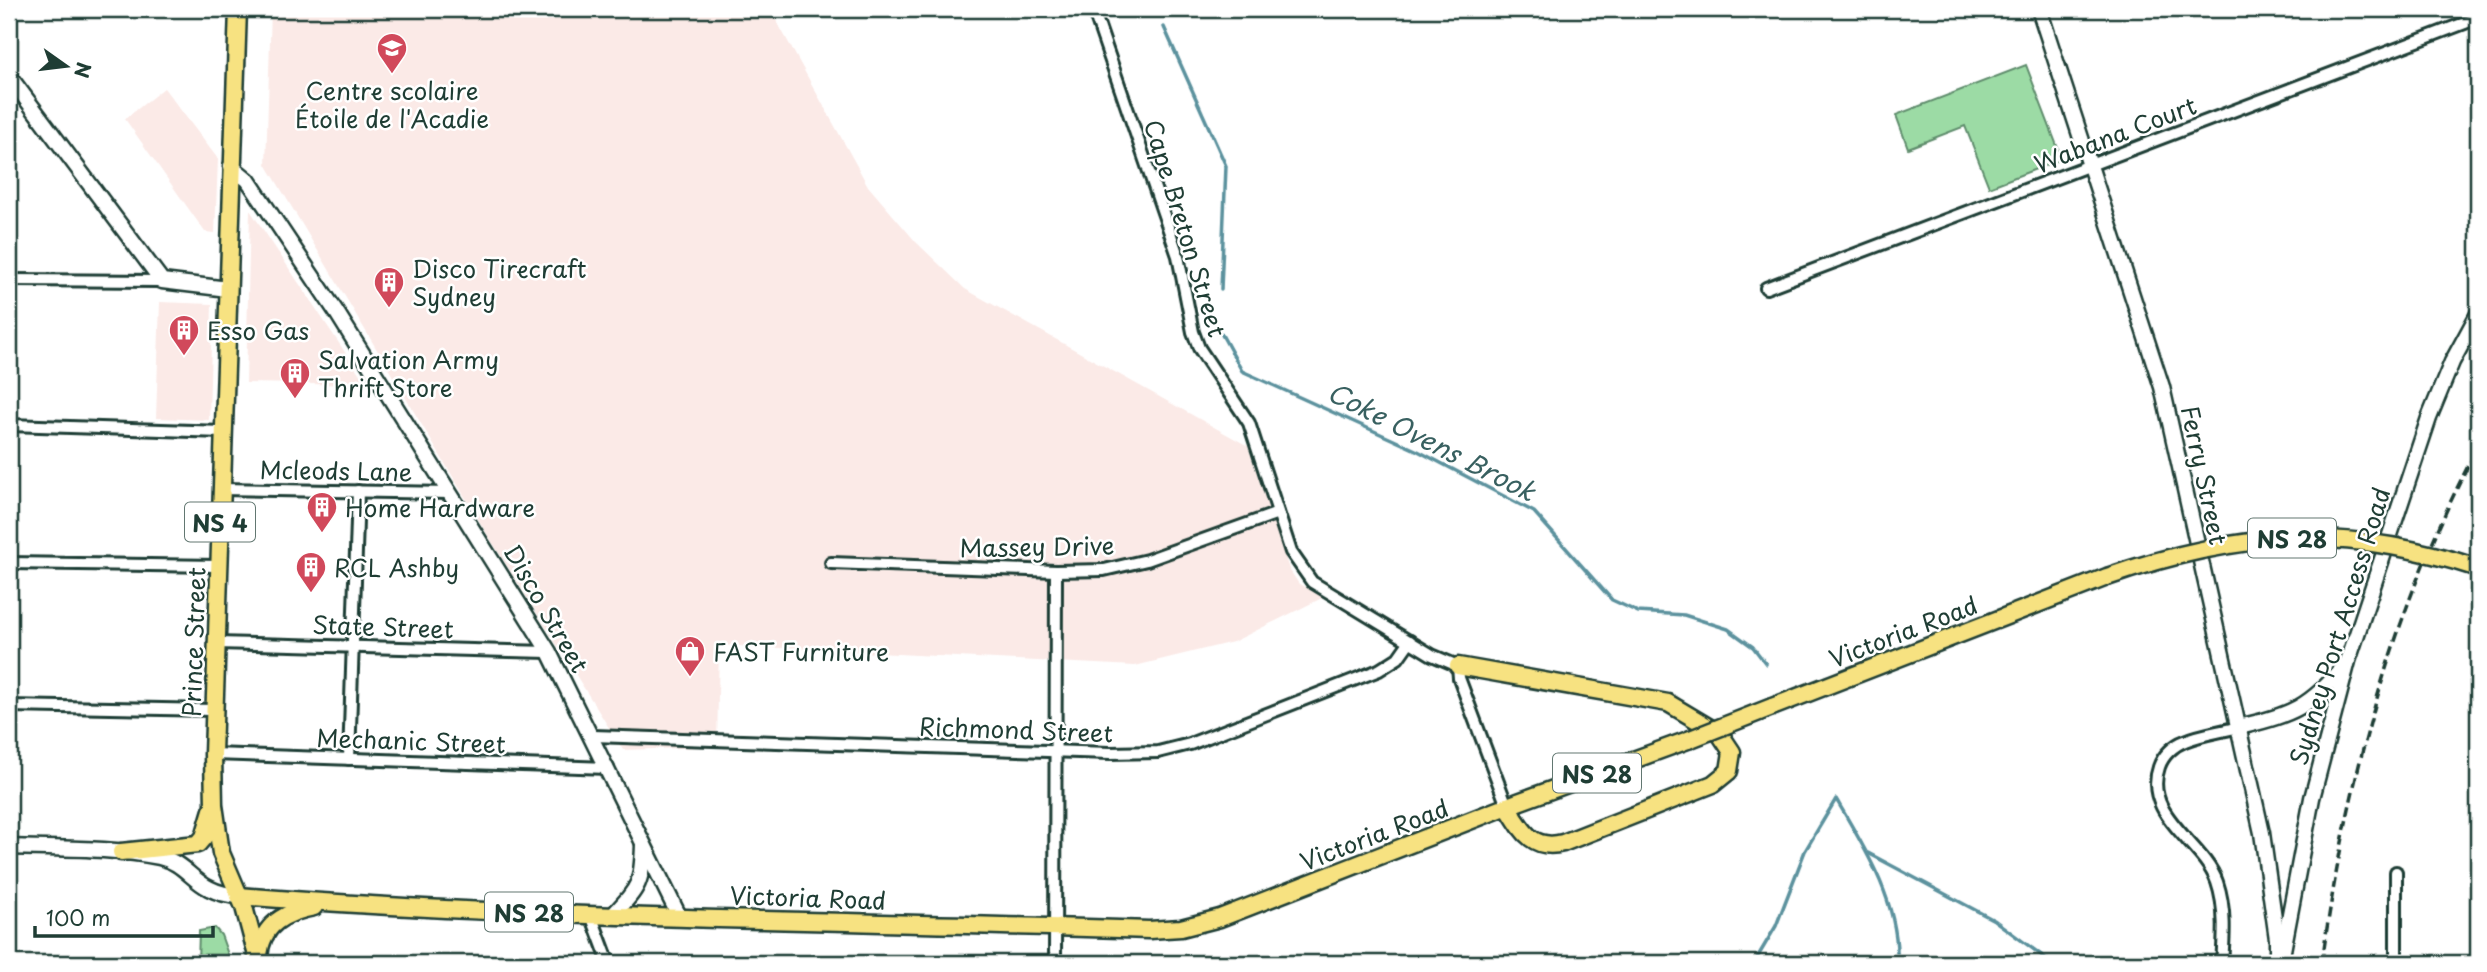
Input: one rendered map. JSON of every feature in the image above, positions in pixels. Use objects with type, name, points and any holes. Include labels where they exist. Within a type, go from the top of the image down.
[{"type":"main road","name":"Prince Street","points":[[238,9],[213,754],[214,804],[221,853],[239,896]]},
{"type":"main road","name":"Victoria Road","points":[[239,896],[591,915],[1149,930],[1212,921],[2107,577],[2177,554],[2214,545],[2288,538],[2326,538],[2399,546],[2478,568]]},
{"type":"main road","points":[[1458,666],[1668,703],[1720,734],[1732,752],[1729,771],[1713,784],[1563,844],[1544,846],[1532,841],[1507,806]]},
{"type":"main road","points":[[121,852],[198,844],[204,837],[214,804]]},
{"type":"main road","name":"NS 4","points":[[239,896],[259,963]]},
{"type":"main road","points":[[259,963],[262,941],[273,922],[290,913],[330,903]]},
{"type":"street","name":"Cape Breton Street","points":[[1093,9],[1178,256],[1193,332],[1199,348],[1249,423],[1260,450],[1291,552],[1312,582],[1410,641],[1458,666]]},
{"type":"street","name":"Ferry Street","points":[[2039,9],[2162,387],[2270,880],[2278,963]]},
{"type":"street","name":"Wabana Court","points":[[1766,288],[2478,18]]},
{"type":"street","points":[[9,76],[162,281]]},
{"type":"street","name":"Disco Street","points":[[231,166],[248,180],[337,313],[549,652],[593,736],[679,916]]},
{"type":"street","points":[[9,280],[162,281],[228,289]]},
{"type":"street","name":"Sydney Port Access Road","points":[[2278,963],[2312,798],[2348,661],[2429,418],[2452,362],[2478,314]]},
{"type":"street","points":[[9,425],[223,432]]},
{"type":"street","name":"Mcleods Lane","points":[[221,489],[450,493]]},
{"type":"street","points":[[349,759],[358,491]]},
{"type":"street","name":"Massey Drive","points":[[831,563],[1056,571],[1127,566],[1278,513]]},
{"type":"street","points":[[9,563],[219,566]]},
{"type":"street","points":[[1055,963],[1056,571]]},
{"type":"street","name":"Richmond Street","points":[[593,736],[1141,754],[1190,744],[1388,666],[1398,659],[1410,641]]},
{"type":"street","name":"State Street","points":[[217,643],[549,652]]},
{"type":"street","points":[[2222,963],[2224,932],[2217,881],[2204,860],[2170,820],[2155,790],[2155,777],[2161,761],[2178,745],[2270,720],[2309,702],[2322,693],[2348,661]]},
{"type":"street","points":[[1458,666],[1459,678],[1507,806]]},
{"type":"street","points":[[9,706],[213,710]]},
{"type":"street","name":"Mechanic Street","points":[[213,754],[608,768]]},
{"type":"street","points":[[613,915],[637,889],[642,872],[643,842]]},
{"type":"street","points":[[9,847],[121,852],[160,857],[177,864],[211,891],[239,896]]},
{"type":"street","points":[[2396,872],[2396,963]]},
{"type":"street","points":[[591,915],[609,963]]},
{"type":"shaded area","points":[[271,9],[770,9],[868,186],[916,242],[965,289],[1248,446],[1289,569],[1299,584],[1324,597],[1233,642],[1135,666],[719,645],[717,747],[623,750],[484,529],[266,164]]},
{"type":"shaded area","points":[[164,88],[218,159],[215,233],[205,232],[125,119]]},
{"type":"shaded area","points":[[250,210],[367,385],[246,383]]},
{"type":"shaded area","points":[[160,302],[212,304],[209,420],[156,418]]},
{"type":"green space","points":[[2026,65],[2062,159],[1989,187],[1965,126],[1908,148],[1896,115]]},
{"type":"green space","points":[[215,928],[221,935],[231,963],[198,963],[199,931]]},
{"type":"waterway","name":"Coke Ovens Brook","points":[[1164,27],[1226,166],[1221,289]]},
{"type":"waterway","name":"Coke Ovens Brook","points":[[1221,333],[1242,371],[1418,451],[1534,512],[1612,600],[1638,612],[1684,615],[1728,629],[1753,647],[1766,664]]},
{"type":"waterway","points":[[1754,963],[1776,926],[1805,851],[1836,799],[1869,857],[1887,898],[1893,919],[1897,963]]},
{"type":"waterway","points":[[1868,853],[1994,920],[2052,963]]},
{"type":"railway","points":[[2322,963],[2345,830],[2359,763],[2377,698],[2421,570],[2478,447]]},
{"type":"place","name":"Centre scolaire Étoile de l'Acadie","points":[[392,75]]},
{"type":"place","name":"Disco Tirecraft Sydney","points":[[389,309]]},
{"type":"place","name":"Esso Gas","points":[[184,357]]},
{"type":"place","name":"Salvation Army Thrift Store","points":[[295,400]]},
{"type":"place","name":"Home Hardware","points":[[322,534]]},
{"type":"place","name":"RCL Ashby","points":[[311,594]]},
{"type":"place","name":"FAST Furniture","points":[[690,678]]}]
